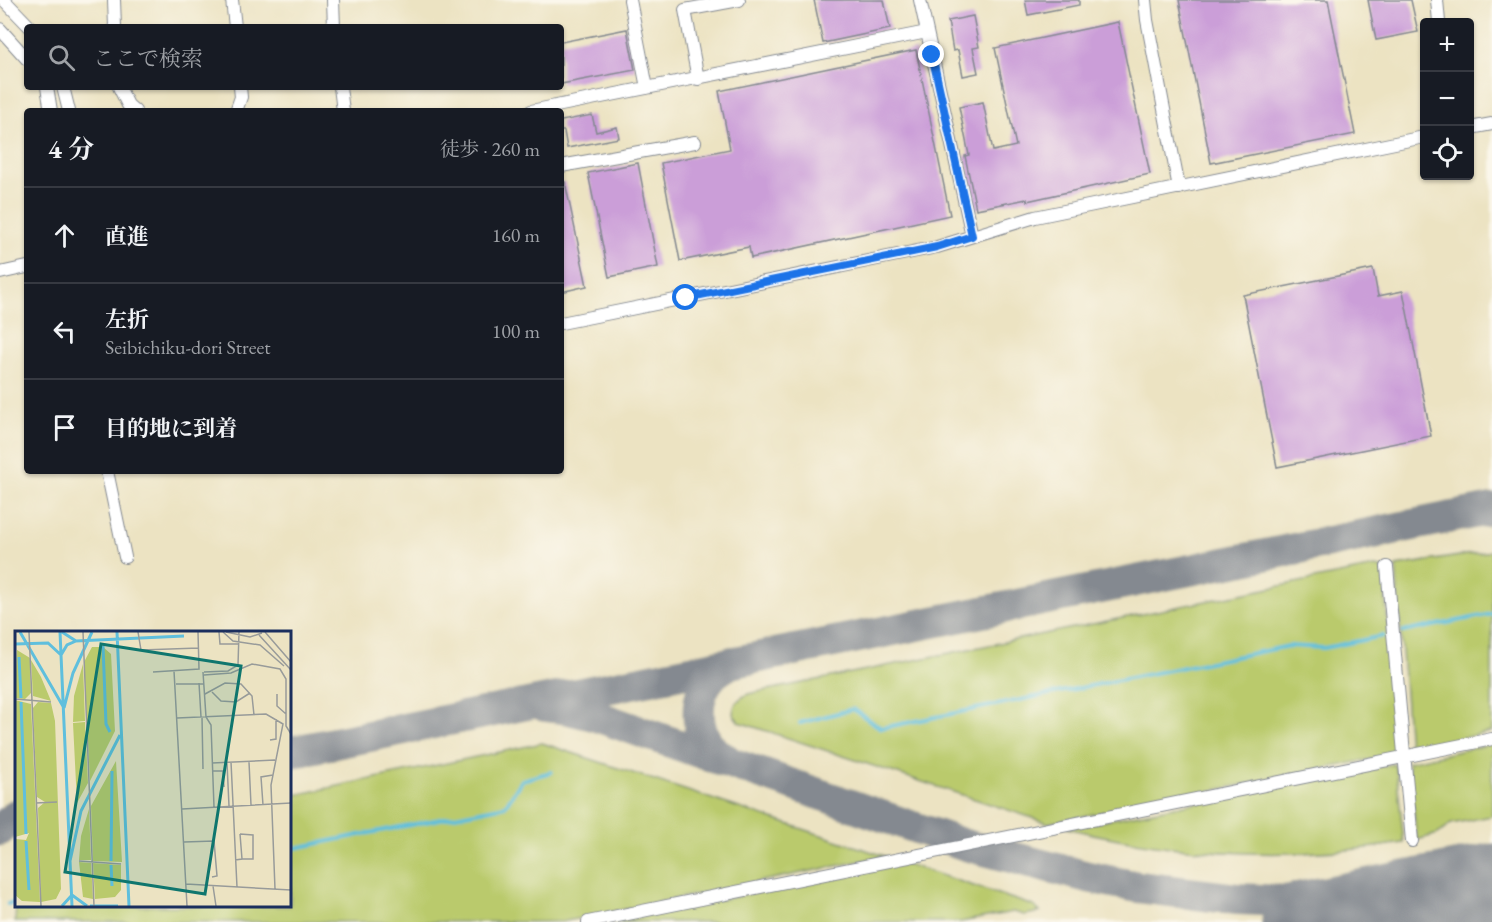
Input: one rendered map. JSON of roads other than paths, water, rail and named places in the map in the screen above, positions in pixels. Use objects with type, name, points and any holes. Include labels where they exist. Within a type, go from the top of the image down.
[{"type":"street","points":[[4,0],[27,24]]},
{"type":"street","points":[[114,0],[115,24]]},
{"type":"street","points":[[232,0],[235,24]]},
{"type":"street","points":[[333,0],[334,24]]},
{"type":"street","points":[[630,0],[647,88]]},
{"type":"street","points":[[698,79],[685,10],[739,0]]},
{"type":"street","points":[[920,0],[972,236]]},
{"type":"street","points":[[1145,0],[1179,188]]},
{"type":"street","points":[[1437,0],[1439,18]]},
{"type":"street","points":[[0,29],[24,56]]},
{"type":"street","points":[[546,108],[927,32]]},
{"type":"street","points":[[48,90],[50,108]]},
{"type":"street","points":[[64,90],[68,108]]},
{"type":"street","points":[[120,90],[132,108]]},
{"type":"street","points":[[237,108],[241,97],[240,90]]},
{"type":"street","points":[[340,90],[343,108]]},
{"type":"street","points":[[1474,127],[1492,124]]},
{"type":"street","points":[[564,322],[937,247],[1035,217],[1420,138]]},
{"type":"street","points":[[564,165],[695,142]]},
{"type":"street","points":[[0,273],[24,268]]},
{"type":"street","points":[[108,474],[125,557]]},
{"type":"street","points":[[1387,567],[1412,841]]},
{"type":"street","points":[[588,922],[1492,739]]},
{"type":"waterway","points":[[1403,632],[1492,614]]},
{"type":"waterway","points":[[800,723],[853,709],[881,728],[1289,646],[1324,648],[1383,636]]},
{"type":"waterway","points":[[291,849],[505,806],[522,780],[551,772]]},
{"type":"waterway","points":[[8,904],[15,903]]}]
